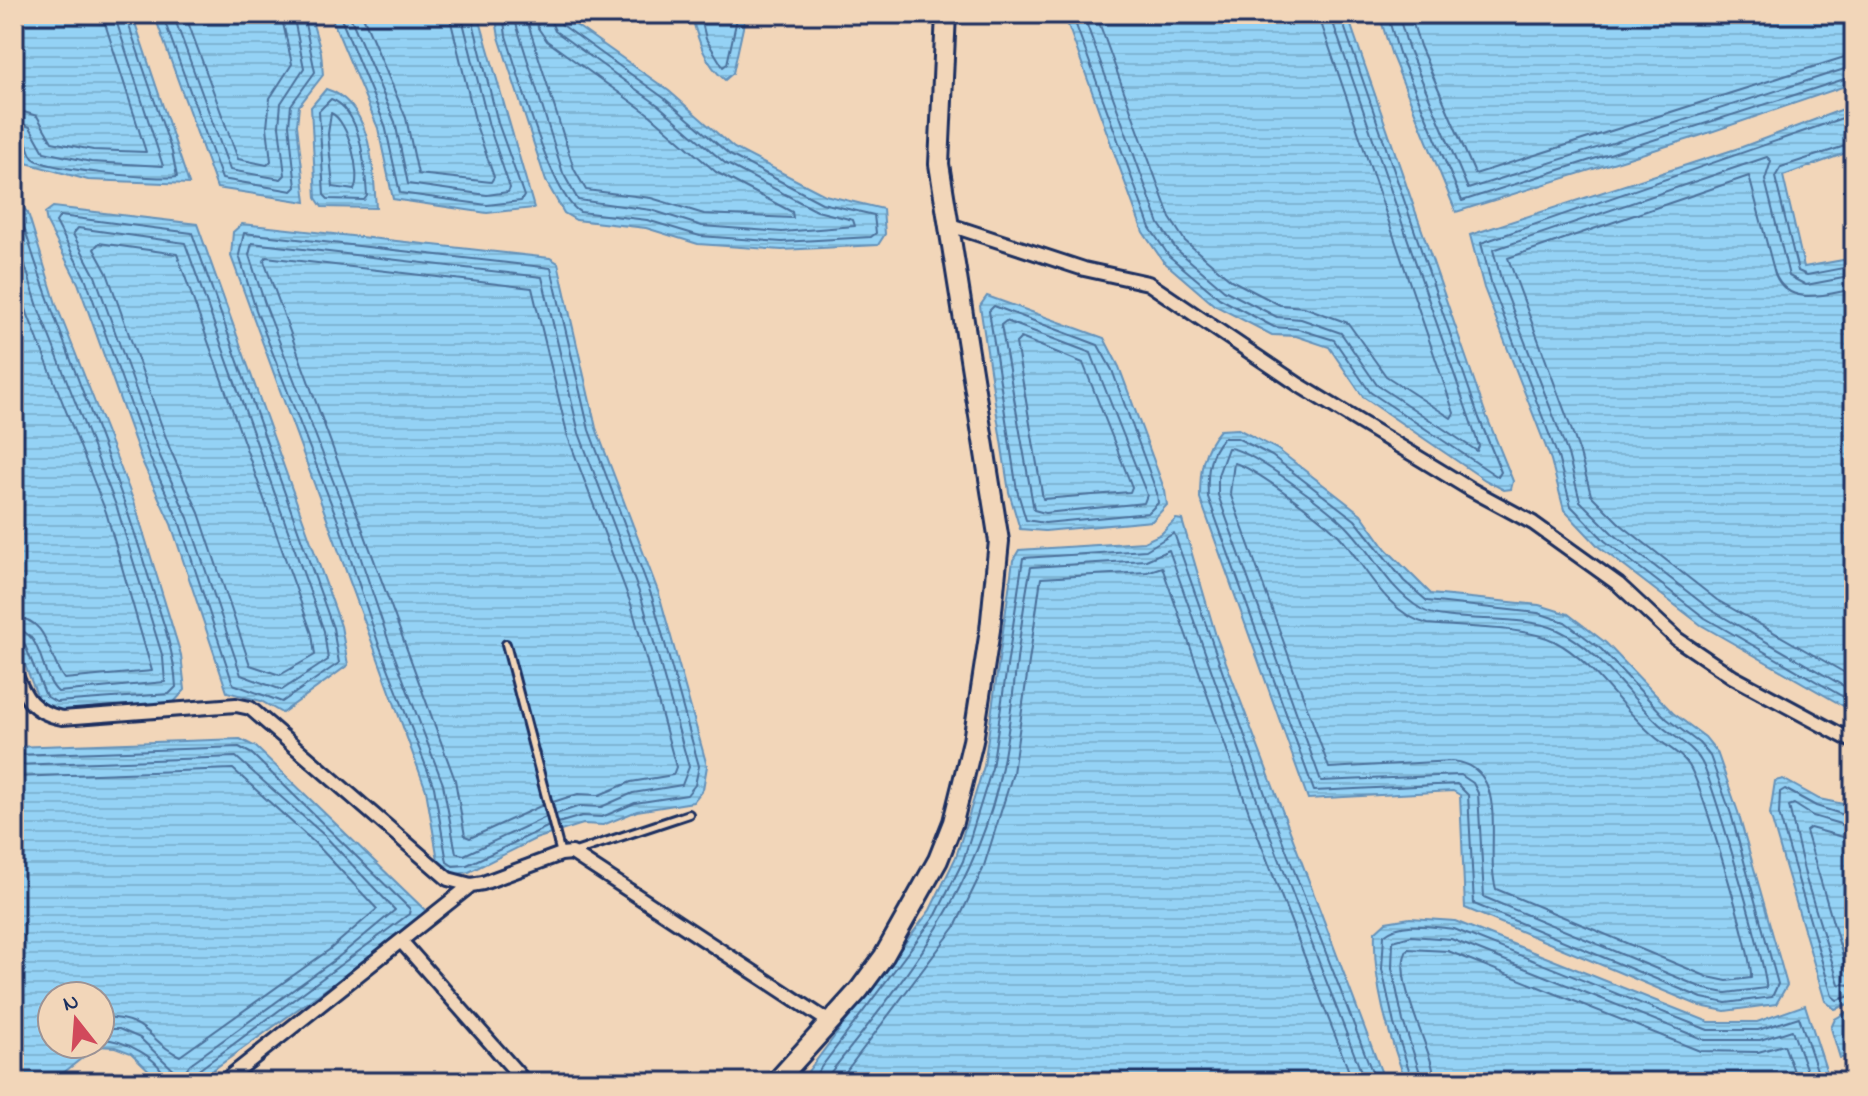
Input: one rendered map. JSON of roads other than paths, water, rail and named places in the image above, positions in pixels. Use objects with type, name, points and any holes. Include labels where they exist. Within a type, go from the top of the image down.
[{"type":"street","points":[[776,1082],[831,1023],[884,956],[943,847],[953,822],[973,741],[990,630],[999,541],[969,371],[939,164],[946,14]]},
{"type":"street","points":[[950,225],[1084,269],[1148,283],[1299,385],[1470,489],[1533,523],[1618,584],[1677,639],[1733,677],[1854,742]]},
{"type":"street","points":[[14,671],[30,705],[37,711],[62,718],[236,705],[250,708],[448,879],[471,885]]},
{"type":"street","points":[[223,1082],[471,885],[567,854],[831,1023]]},
{"type":"street","points":[[401,941],[525,1082]]},
{"type":"lane","points":[[506,644],[567,854],[689,814]]},
{"type":"water","points":[[14,14],[132,14],[189,184],[88,180],[26,163],[14,129]]},
{"type":"water","points":[[154,14],[310,14],[321,52],[323,75],[299,106],[297,125],[306,202],[217,188]]},
{"type":"water","points":[[330,14],[478,14],[534,208],[487,213],[393,199],[378,128]]},
{"type":"water","points":[[495,14],[560,14],[669,91],[734,148],[825,195],[883,209],[885,234],[878,245],[782,250],[698,244],[646,228],[576,220],[564,213],[546,181],[499,37]]},
{"type":"water","points":[[691,14],[746,14],[733,73],[725,80],[707,58]]},
{"type":"water","points":[[1064,14],[1347,14],[1486,415],[1513,481],[1511,489],[1504,490],[1485,480],[1363,397],[1329,347],[1296,336],[1272,335],[1214,305],[1163,261],[1143,232]]},
{"type":"water","points":[[1379,14],[1854,14],[1854,83],[1699,136],[1456,212],[1392,56]]},
{"type":"water","points":[[326,89],[341,96],[361,122],[371,156],[376,208],[322,207],[316,198],[311,107]]},
{"type":"water","points":[[1854,105],[1854,150],[1783,176],[1804,267],[1854,258],[1854,712],[1701,625],[1599,547],[1564,510],[1551,460],[1484,288],[1470,235],[1742,147]]},
{"type":"water","points":[[14,197],[28,213],[56,304],[134,502],[181,655],[185,690],[174,702],[54,711],[40,703],[14,637]]},
{"type":"water","points":[[53,207],[197,224],[341,626],[348,665],[282,713],[261,701],[227,692],[171,524],[142,461],[78,283],[47,223],[45,213]]},
{"type":"water","points":[[242,224],[550,258],[558,263],[596,428],[659,594],[707,766],[703,789],[693,802],[637,811],[603,825],[583,824],[535,839],[469,872],[451,875],[439,866],[426,790],[231,256],[233,232]]},
{"type":"water","points":[[987,296],[1104,338],[1119,367],[1165,491],[1167,505],[1152,521],[1045,531],[1020,529],[1009,492],[980,306]]},
{"type":"water","points":[[1238,429],[1277,449],[1361,514],[1386,549],[1431,594],[1539,605],[1568,614],[1606,643],[1673,713],[1705,737],[1717,752],[1738,812],[1787,985],[1776,1004],[1725,1011],[1700,1006],[1465,908],[1460,795],[1453,791],[1308,799],[1200,498],[1202,470],[1209,445],[1220,430]]},
{"type":"water","points":[[1176,519],[1182,520],[1216,636],[1385,1082],[800,1082],[930,910],[956,857],[984,766],[1013,560],[1019,550],[1144,542],[1161,534]]},
{"type":"water","points":[[240,739],[256,747],[426,911],[347,974],[196,1082],[161,1082],[131,1053],[116,1047],[116,980],[36,980],[36,1060],[80,1060],[52,1082],[14,1082],[14,747]]},
{"type":"water","points":[[1783,779],[1819,799],[1843,804],[1854,812],[1854,1002],[1835,1009],[1825,1001],[1770,814],[1775,781]]},
{"type":"water","points":[[1410,918],[1455,921],[1709,1022],[1757,1022],[1805,1005],[1830,1082],[1406,1082],[1383,1008],[1376,971],[1375,932],[1386,922]]},
{"type":"water","points":[[1854,1008],[1854,1057],[1840,1058],[1831,1028],[1835,1019]]}]
